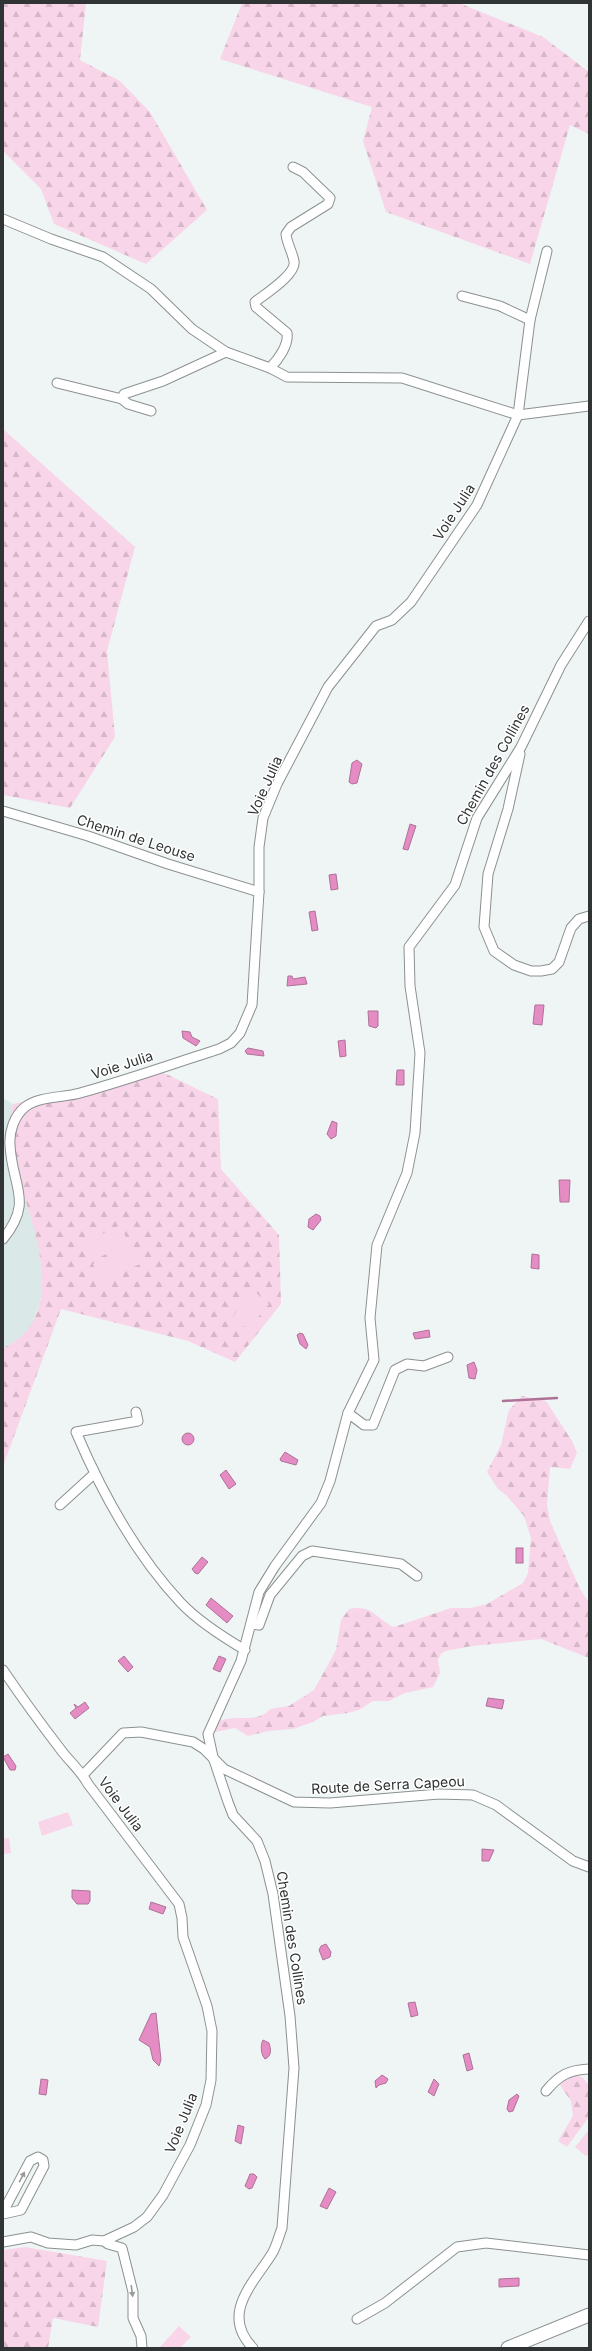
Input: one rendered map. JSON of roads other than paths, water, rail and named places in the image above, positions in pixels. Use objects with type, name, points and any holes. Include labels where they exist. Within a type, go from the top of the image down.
[{"type":"street","points":[[270,368],[276,362],[288,339],[287,333],[256,307],[255,302],[292,273],[295,262],[288,246],[286,234],[289,230],[328,204],[330,198],[303,172],[293,166]]},
{"type":"street","points":[[3,219],[51,239],[103,257],[151,290],[192,329],[226,352],[270,368],[287,377],[402,378],[518,415],[589,406]]},
{"type":"street","name":"Voie Julia","points":[[3,1239],[17,1218],[21,1204],[10,1146],[10,1134],[16,1119],[25,1107],[33,1102],[79,1094],[219,1049],[231,1043],[240,1033],[252,1005],[259,892],[259,847],[263,818],[278,784],[328,687],[376,626],[392,620],[411,602],[477,505],[518,415],[530,320],[547,251]]},
{"type":"street","points":[[462,296],[500,306],[530,320]]},
{"type":"street","points":[[122,399],[124,394],[163,381],[226,352]]},
{"type":"street","points":[[57,383],[122,399],[128,404],[151,411]]},
{"type":"street","name":"Chemin des Collines","points":[[253,2348],[242,2330],[240,2311],[247,2288],[273,2251],[282,2228],[293,2091],[293,2060],[290,2016],[274,1900],[265,1860],[253,1836],[233,1815],[213,1757],[208,1734],[245,1650],[263,1584],[305,1527],[325,1495],[348,1413],[374,1360],[370,1318],[377,1245],[407,1173],[413,1150],[420,1053],[410,986],[409,947],[455,885],[477,818],[522,747],[561,665],[589,622]]},
{"type":"street","points":[[522,747],[508,809],[488,874],[484,927],[494,951],[514,965],[531,971],[541,971],[552,969],[559,962],[571,928],[579,919],[589,916]]},
{"type":"street","name":"Chemin de Leouse","points":[[3,811],[88,836],[168,864],[259,892]]},
{"type":"street","points":[[348,1413],[364,1425],[373,1425],[395,1370],[407,1364],[424,1366],[448,1357]]},
{"type":"street","points":[[136,1412],[138,1421],[76,1432],[94,1474],[151,1568],[182,1604],[221,1636],[245,1650]]},
{"type":"street","points":[[60,1505],[94,1474]]},
{"type":"street","points":[[251,1624],[259,1625],[270,1594],[302,1556],[312,1551],[321,1550],[401,1564],[417,1576]]},
{"type":"street","name":"Voie Julia","points":[[3,1670],[53,1739],[83,1775],[88,1784],[179,1904],[182,1918],[183,1936],[207,2006],[212,2031],[211,2080],[206,2105],[190,2145],[163,2195],[147,2217],[134,2227],[104,2241]]},
{"type":"street","name":"Route de Serra Capeou","points":[[83,1775],[119,1735],[131,1731],[193,1742],[213,1757],[231,1774],[294,1802],[330,1803],[439,1794],[473,1795],[496,1805],[573,1861],[589,1868]]},
{"type":"street","points":[[546,2090],[562,2074],[572,2070],[589,2069]]},
{"type":"street","points":[[38,2157],[43,2160],[44,2166],[21,2210],[3,2213],[30,2161],[38,2157]]},
{"type":"street","points":[[3,2242],[24,2237],[60,2244],[104,2241],[108,2244],[122,2248],[132,2292],[133,2318],[141,2336],[142,2348]]},
{"type":"street","points":[[357,2319],[385,2303],[457,2247],[486,2243],[589,2255]]},
{"type":"street","points":[[508,2348],[589,2315]]},
{"type":"waterway","points":[[503,1401],[557,1398]]}]
